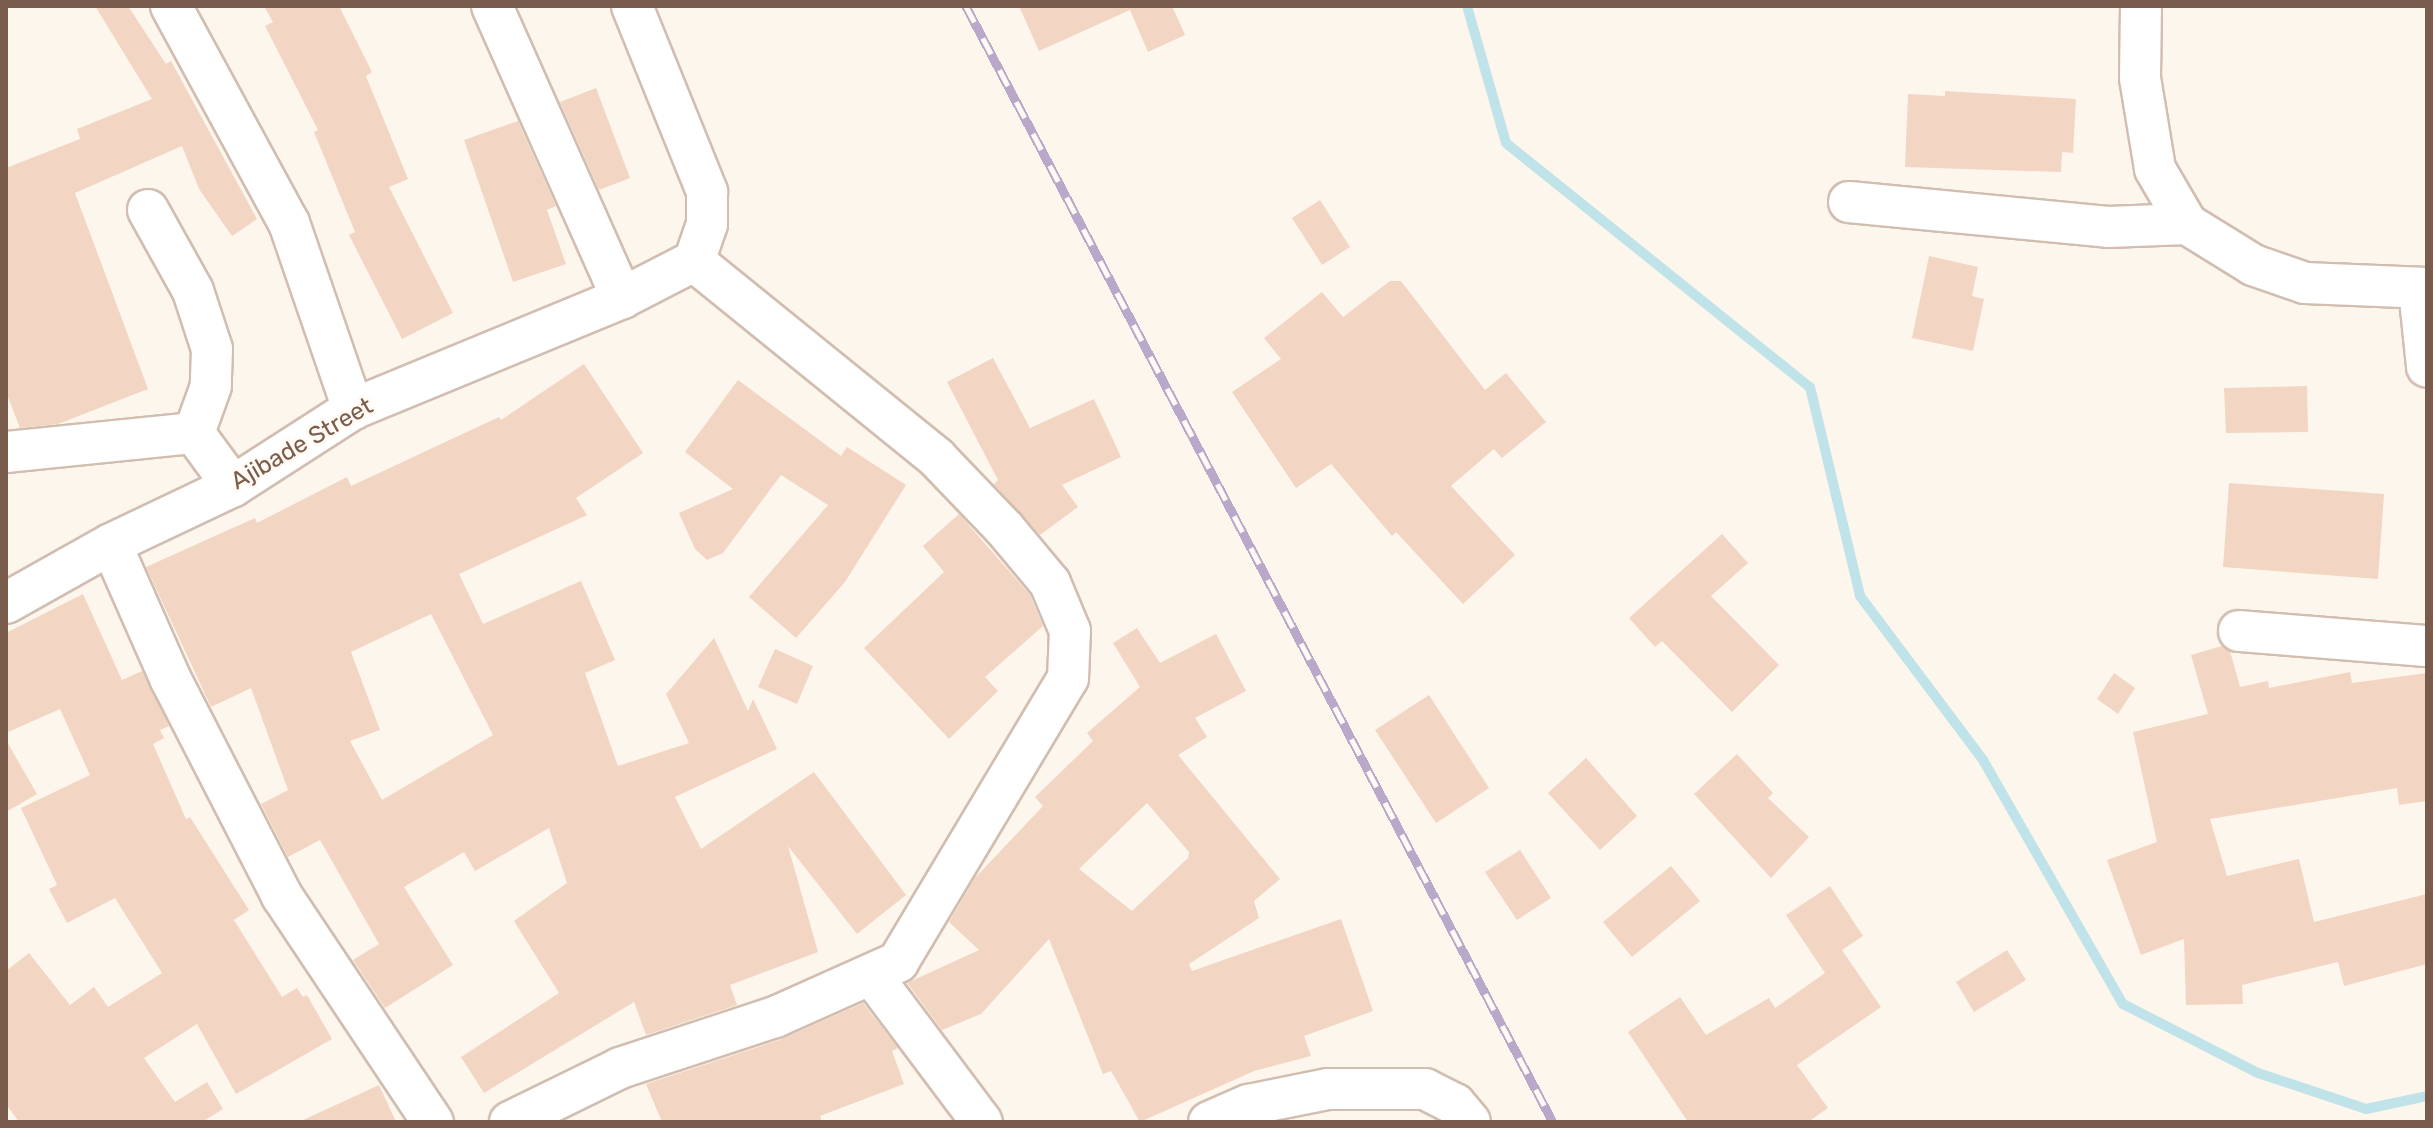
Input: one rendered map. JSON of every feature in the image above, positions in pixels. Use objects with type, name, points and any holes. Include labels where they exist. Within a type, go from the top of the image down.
[{"type":"street","points":[[171,6],[289,223],[353,409]]},
{"type":"street","points":[[492,6],[622,298]]},
{"type":"street","points":[[510,1122],[620,1068],[775,1017],[873,977],[898,962],[921,930],[1068,678],[1070,631],[1050,583],[936,457],[694,261],[707,224],[707,192],[632,6]]},
{"type":"street","points":[[2141,6],[2140,78],[2155,169],[2187,224],[2253,265],[2305,283],[2423,288],[2427,367]]},
{"type":"street","points":[[1849,202],[2108,227],[2187,224]]},
{"type":"street","points":[[148,210],[193,291],[212,349],[211,386],[194,433]]},
{"type":"street","name":"Ajibade Street","points":[[6,603],[111,544],[233,486],[353,409],[622,298],[694,261]]},
{"type":"street","points":[[6,452],[194,433]]},
{"type":"street","points":[[194,433],[233,486]]},
{"type":"street","points":[[111,544],[171,680],[282,896],[433,1122]]},
{"type":"street","points":[[2239,631],[2427,646]]},
{"type":"street","points":[[873,977],[982,1122]]},
{"type":"street","points":[[1209,1122],[1248,1105],[1328,1089],[1425,1089],[1455,1104],[1470,1122]]},
{"type":"building","points":[[95,6],[128,6],[166,64],[171,61],[257,219],[232,236],[199,189],[182,146],[75,193],[148,389],[58,424],[20,428],[6,392],[6,168],[80,139],[77,129],[152,99]]},
{"type":"building","points":[[264,6],[339,6],[372,72],[366,76],[408,179],[389,187],[453,313],[402,339],[349,235],[355,232],[314,132],[318,130],[265,26],[273,22]]},
{"type":"building","points":[[1019,6],[1172,6],[1185,35],[1148,52],[1130,10],[1039,51]]},
{"type":"building","points":[[596,88],[630,178],[599,190],[560,102]]},
{"type":"building","points":[[1945,91],[2076,99],[2073,153],[2062,152],[2061,172],[1905,167],[1908,94],[1945,96]]},
{"type":"building","points":[[518,121],[556,206],[547,210],[566,264],[513,282],[464,140]]},
{"type":"building","points":[[1320,200],[1350,247],[1322,265],[1292,218]]},
{"type":"building","points":[[1929,256],[1978,267],[1972,296],[1984,299],[1973,351],[1912,338]]},
{"type":"building","points":[[1390,281],[1401,281],[1485,390],[1506,373],[1546,422],[1502,458],[1494,449],[1451,486],[1515,555],[1463,604],[1396,532],[1392,536],[1331,464],[1296,488],[1232,392],[1281,359],[1264,338],[1322,292],[1343,317]]},
{"type":"building","points":[[993,358],[1030,428],[1094,399],[1121,457],[1062,485],[1078,507],[1040,535],[994,484],[998,480],[947,382]]},
{"type":"building","points":[[584,364],[643,453],[576,498],[587,515],[459,574],[483,624],[581,581],[615,660],[585,673],[618,766],[689,743],[666,694],[714,638],[748,711],[753,699],[777,749],[675,797],[701,849],[814,772],[906,895],[857,934],[788,846],[818,952],[730,985],[737,1005],[646,1035],[634,1002],[484,1093],[461,1057],[559,993],[514,921],[567,883],[549,828],[475,871],[464,852],[404,887],[453,965],[385,1008],[353,960],[379,944],[320,840],[288,857],[261,804],[288,790],[251,688],[211,707],[146,567],[255,518],[257,523],[347,477],[351,486],[499,417],[501,420]],"holes":[[[431,614],[493,735],[382,800],[350,741],[380,730],[351,652]]]},
{"type":"building","points":[[738,380],[841,456],[847,447],[906,485],[845,582],[796,638],[749,597],[828,505],[781,475],[723,553],[707,560],[695,549],[679,513],[733,489],[685,452]]},
{"type":"building","points":[[2307,386],[2308,432],[2226,433],[2224,388]]},
{"type":"building","points":[[2229,483],[2384,494],[2378,579],[2223,567]]},
{"type":"building","points":[[959,514],[1030,595],[1043,626],[985,677],[998,691],[949,739],[864,648],[944,572],[923,546]]},
{"type":"building","points":[[1722,534],[1748,563],[1711,596],[1779,665],[1732,712],[1662,641],[1655,647],[1629,618]]},
{"type":"building","points":[[83,594],[122,680],[142,671],[169,726],[160,730],[164,738],[153,744],[186,819],[190,817],[249,910],[234,920],[282,997],[297,988],[303,997],[307,995],[332,1039],[236,1094],[197,1024],[144,1058],[175,1102],[207,1082],[223,1109],[202,1122],[19,1122],[6,1104],[6,971],[29,953],[70,1005],[94,987],[108,1007],[162,973],[115,898],[67,923],[49,889],[57,885],[21,808],[90,775],[60,709],[6,733],[6,633]]},
{"type":"building","points":[[1137,628],[1160,663],[1216,634],[1246,691],[1195,718],[1207,737],[1178,755],[1280,879],[1254,901],[1259,918],[1189,964],[1192,971],[1341,919],[1373,1011],[1304,1036],[1311,1056],[1254,1071],[1140,1122],[1111,1071],[1103,1074],[1049,939],[981,1014],[942,1030],[907,983],[979,950],[949,922],[975,878],[1043,806],[1035,797],[1093,741],[1087,733],[1140,687],[1113,643]],"holes":[[[1147,803],[1189,852],[1188,858],[1132,911],[1079,869]]]},
{"type":"building","points":[[2222,646],[2230,651],[2240,687],[2268,681],[2269,688],[2350,672],[2352,683],[2427,673],[2427,801],[2399,805],[2397,788],[2210,819],[2227,876],[2299,859],[2314,922],[2427,894],[2427,964],[2344,986],[2338,962],[2242,985],[2243,1004],[2186,1005],[2184,939],[2141,955],[2107,860],[2157,842],[2133,732],[2208,714],[2191,655]]},
{"type":"building","points":[[775,649],[813,666],[797,704],[758,687]]},
{"type":"building","points":[[2114,673],[2135,688],[2118,714],[2097,699]]},
{"type":"building","points":[[1429,695],[1489,788],[1436,823],[1375,730]]},
{"type":"building","points":[[6,740],[37,794],[6,812]]},
{"type":"building","points":[[1737,754],[1773,793],[1768,798],[1809,837],[1771,878],[1694,794]]},
{"type":"building","points":[[1586,758],[1637,816],[1600,850],[1548,793]]},
{"type":"building","points":[[1520,850],[1551,898],[1517,920],[1485,872]]},
{"type":"building","points":[[1671,866],[1700,901],[1632,957],[1603,922]]},
{"type":"building","points":[[1830,886],[1863,936],[1842,950],[1881,1007],[1797,1065],[1828,1108],[1808,1122],[1688,1122],[1628,1032],[1680,997],[1706,1035],[1769,998],[1775,1008],[1825,973],[1786,915]]},
{"type":"building","points":[[2007,950],[2026,980],[1974,1012],[1956,982]]},
{"type":"building","points":[[863,1003],[898,1048],[892,1051],[904,1084],[820,1116],[822,1122],[662,1122],[646,1084],[782,1039]]},
{"type":"building","points":[[379,1085],[396,1122],[299,1122]]},
{"type":"waterway","points":[[1467,6],[1506,143],[1810,387],[1860,596],[1983,760],[2123,1004],[2258,1073],[2366,1109],[2427,1096]]},
{"type":"railway","points":[[966,6],[1553,1122]]}]
